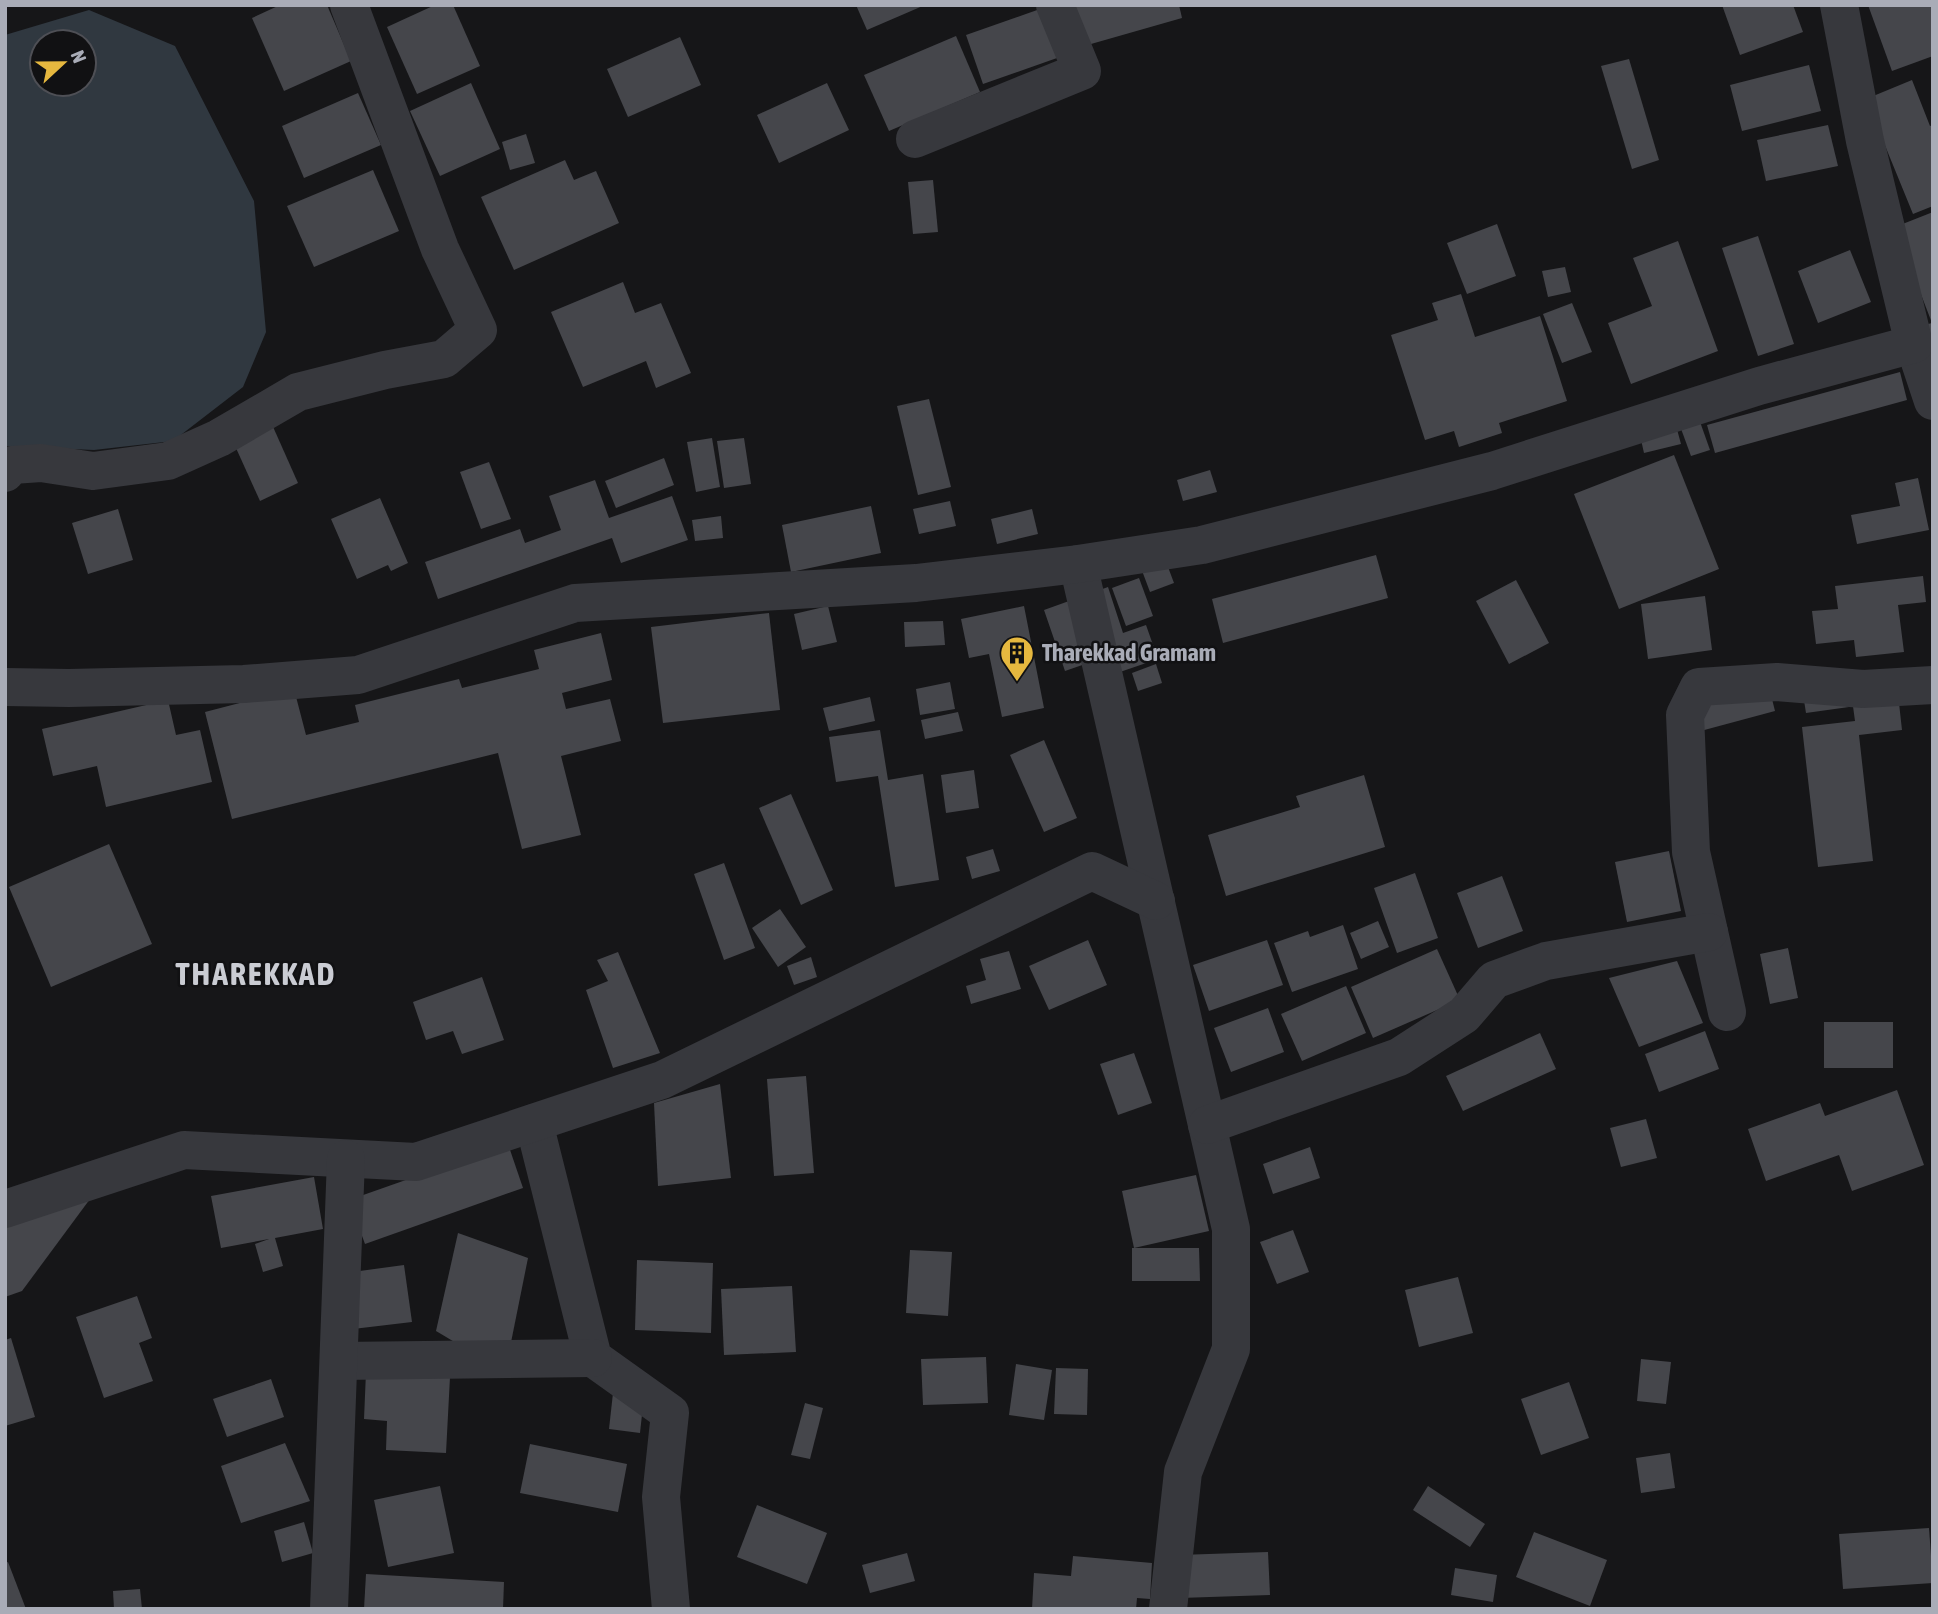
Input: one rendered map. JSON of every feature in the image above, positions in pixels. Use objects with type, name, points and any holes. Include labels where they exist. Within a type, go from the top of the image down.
[{"type":"street","points":[[5,473],[12,465],[41,463],[93,471],[168,461],[219,438],[298,392],[384,370],[444,359],[478,330],[440,249],[349,5]]},
{"type":"street","points":[[915,139],[1082,71],[1055,5]]},
{"type":"street","points":[[1839,5],[1864,141],[1914,344],[1933,401]]},
{"type":"street","points":[[5,687],[244,684],[358,675],[575,603],[903,584],[1078,564],[1202,545],[1492,471],[1759,386],[1914,344]]},
{"type":"street","points":[[1078,564],[1231,1229],[1231,1349],[1183,1472],[1168,1609]]},
{"type":"street","points":[[1727,1012],[1691,852],[1685,715],[1699,687],[1777,681],[1863,689],[1933,685]]},
{"type":"street","points":[[5,1209],[184,1150],[416,1162],[662,1080],[1092,871],[1156,901]]},
{"type":"street","points":[[1207,1125],[1399,1058],[1464,1015],[1494,980],[1545,961],[1709,932]]},
{"type":"street","points":[[534,1122],[593,1358]]},
{"type":"street","points":[[330,1609],[346,1158]]},
{"type":"street","points":[[339,1361],[593,1358],[670,1413],[661,1497],[671,1609]]},
{"type":"shaded area","points":[[89,10],[175,46],[254,201],[266,332],[243,387],[173,441],[94,450],[5,446],[5,35],[28,28],[28,98],[98,98],[98,28],[29,28]]},
{"type":"building","points":[[280,5],[327,5],[351,61],[284,91],[252,18]]},
{"type":"building","points":[[435,5],[453,5],[480,66],[417,94],[387,27]]},
{"type":"building","points":[[856,5],[925,5],[867,30]]},
{"type":"building","points":[[1072,5],[1179,5],[1182,18],[1084,46]]},
{"type":"building","points":[[1722,5],[1793,5],[1803,32],[1740,55]]},
{"type":"building","points":[[1868,5],[1933,5],[1933,56],[1892,71]]},
{"type":"building","points":[[1040,9],[1057,58],[983,84],[966,35]]},
{"type":"building","points":[[956,36],[980,92],[889,131],[864,75]]},
{"type":"building","points":[[680,37],[701,85],[628,117],[607,69]]},
{"type":"building","points":[[1629,59],[1659,160],[1632,169],[1601,66]]},
{"type":"building","points":[[1809,65],[1821,111],[1742,131],[1730,85]]},
{"type":"building","points":[[1912,80],[1930,126],[1933,125],[1933,206],[1913,214],[1866,99]]},
{"type":"building","points":[[471,83],[500,149],[440,176],[410,111]]},
{"type":"building","points":[[827,83],[849,130],[779,163],[757,115]]},
{"type":"building","points":[[358,93],[381,145],[304,178],[282,126]]},
{"type":"building","points":[[1828,125],[1838,166],[1766,181],[1757,140]]},
{"type":"building","points":[[526,134],[535,163],[510,170],[502,142]]},
{"type":"building","points":[[565,160],[574,180],[596,171],[619,223],[514,270],[481,197]]},
{"type":"building","points":[[373,170],[399,231],[314,267],[287,206]]},
{"type":"building","points":[[933,180],[938,232],[913,234],[908,182]]},
{"type":"building","points":[[1933,212],[1933,360],[1924,325],[1932,323],[1895,227]]},
{"type":"building","points":[[1497,224],[1516,276],[1467,294],[1447,243]]},
{"type":"building","points":[[1758,236],[1794,344],[1758,356],[1722,248]]},
{"type":"building","points":[[1678,241],[1718,351],[1631,384],[1608,323],[1652,306],[1633,258]]},
{"type":"building","points":[[1850,250],[1871,302],[1818,323],[1798,271]]},
{"type":"building","points":[[1565,267],[1571,292],[1548,297],[1542,271]]},
{"type":"building","points":[[623,282],[635,313],[661,303],[691,373],[656,388],[646,361],[583,387],[551,312]]},
{"type":"building","points":[[1461,294],[1475,337],[1540,316],[1567,401],[1499,423],[1502,433],[1459,447],[1454,431],[1425,440],[1391,335],[1438,320],[1432,303]]},
{"type":"building","points":[[1572,303],[1592,352],[1562,363],[1543,314]]},
{"type":"building","points":[[1900,372],[1907,400],[1715,453],[1707,425]]},
{"type":"building","points":[[929,399],[951,487],[918,495],[897,406]]},
{"type":"building","points":[[1699,419],[1710,450],[1691,456],[1680,426]]},
{"type":"building","points":[[270,420],[298,483],[260,501],[231,437]]},
{"type":"building","points":[[1675,422],[1681,444],[1644,453],[1639,431]]},
{"type":"building","points":[[712,438],[720,487],[696,492],[687,442]]},
{"type":"building","points":[[744,438],[751,484],[724,488],[717,441]]},
{"type":"building","points":[[1674,455],[1719,569],[1619,609],[1574,494]]},
{"type":"building","points":[[664,458],[674,485],[616,508],[605,481]]},
{"type":"building","points":[[489,462],[511,519],[481,529],[460,472]]},
{"type":"building","points":[[1210,470],[1217,492],[1183,501],[1177,480]]},
{"type":"building","points":[[1918,478],[1929,530],[1857,544],[1851,515],[1900,506],[1895,483]]},
{"type":"building","points":[[595,480],[609,518],[672,496],[688,540],[621,563],[612,538],[438,599],[425,562],[520,529],[525,543],[561,530],[549,496]]},
{"type":"building","points":[[380,498],[408,563],[391,571],[388,565],[357,579],[331,519]]},
{"type":"building","points":[[950,501],[956,526],[919,534],[913,509]]},
{"type":"building","points":[[871,506],[881,553],[791,572],[782,525]]},
{"type":"building","points":[[118,509],[133,560],[88,574],[72,523]]},
{"type":"building","points":[[1032,509],[1038,534],[997,544],[991,519]]},
{"type":"building","points":[[721,516],[723,538],[695,541],[692,520]]},
{"type":"building","points":[[1376,555],[1388,598],[1223,643],[1212,599]]},
{"type":"building","points":[[1165,559],[1174,583],[1150,592],[1141,568]]},
{"type":"building","points":[[1923,576],[1926,602],[1898,605],[1904,652],[1856,657],[1854,640],[1816,644],[1812,611],[1838,609],[1835,586]]},
{"type":"building","points":[[1139,578],[1153,616],[1126,626],[1112,588]]},
{"type":"building","points":[[1516,580],[1549,643],[1509,664],[1476,601]]},
{"type":"building","points":[[1108,587],[1123,633],[1146,625],[1158,659],[1120,672],[1114,654],[1065,671],[1044,610]]},
{"type":"building","points":[[1705,596],[1712,650],[1648,659],[1641,604]]},
{"type":"building","points":[[828,606],[837,642],[802,650],[794,614]]},
{"type":"building","name":"Tharekkad Gramam","points":[[1024,606],[1044,708],[1002,717],[989,654],[969,658],[961,619]]},
{"type":"building","points":[[769,613],[780,710],[663,723],[651,627]]},
{"type":"building","points":[[943,621],[945,645],[905,647],[904,622]]},
{"type":"building","points":[[601,633],[612,680],[562,693],[566,709],[610,699],[621,741],[561,756],[581,835],[522,849],[498,753],[232,819],[205,712],[294,689],[306,735],[359,722],[355,705],[459,679],[462,688],[539,669],[534,650]]},
{"type":"building","points":[[1156,664],[1162,683],[1138,691],[1132,673]]},
{"type":"building","points":[[950,682],[955,709],[920,715],[916,689]]},
{"type":"building","points":[[1768,683],[1775,711],[1682,736],[1674,707]]},
{"type":"building","points":[[1803,694],[1849,707],[1806,713]]},
{"type":"building","points":[[1898,694],[1902,730],[1859,735],[1873,861],[1818,867],[1802,727],[1855,721],[1852,699]]},
{"type":"building","points":[[870,697],[875,721],[829,731],[823,708]]},
{"type":"building","points":[[168,700],[176,735],[200,730],[212,782],[106,807],[97,766],[53,776],[42,729]]},
{"type":"building","points":[[958,712],[963,731],[925,739],[921,720]]},
{"type":"building","points":[[880,730],[888,780],[923,774],[939,880],[895,887],[878,776],[836,782],[829,737]]},
{"type":"building","points":[[1044,740],[1077,818],[1044,832],[1010,755]]},
{"type":"building","points":[[974,770],[979,808],[946,813],[941,775]]},
{"type":"building","points":[[1364,775],[1385,847],[1226,896],[1208,835],[1300,807],[1296,796]]},
{"type":"building","points":[[791,794],[833,890],[801,905],[759,808]]},
{"type":"building","points":[[109,844],[152,944],[51,987],[9,887]]},
{"type":"building","points":[[993,849],[1000,871],[972,879],[966,857]]},
{"type":"building","points":[[1669,851],[1681,911],[1627,922],[1615,862]]},
{"type":"building","points":[[724,863],[755,948],[724,960],[694,874]]},
{"type":"building","points":[[1415,873],[1438,938],[1397,953],[1374,888]]},
{"type":"building","points":[[1502,876],[1523,931],[1478,948],[1457,893]]},
{"type":"building","points":[[780,909],[806,947],[778,967],[752,928]]},
{"type":"building","points":[[1378,921],[1389,947],[1361,959],[1350,933]]},
{"type":"building","points":[[1343,925],[1358,969],[1292,992],[1274,943],[1308,931],[1310,937]]},
{"type":"building","points":[[1088,940],[1107,985],[1049,1010],[1029,966]]},
{"type":"building","points":[[1267,940],[1283,985],[1209,1011],[1193,965]]},
{"type":"building","points":[[1788,948],[1798,998],[1770,1004],[1760,954]]},
{"type":"building","points":[[1437,949],[1460,1000],[1373,1038],[1351,987]]},
{"type":"building","points":[[1009,951],[1021,989],[971,1004],[966,986],[986,980],[980,959]]},
{"type":"building","points":[[618,952],[660,1053],[613,1068],[586,990],[608,981],[597,960]]},
{"type":"building","points":[[811,957],[817,977],[794,985],[787,966]]},
{"type":"building","points":[[1677,961],[1703,1023],[1639,1047],[1609,978]]},
{"type":"building","points":[[482,977],[504,1040],[462,1054],[453,1031],[426,1040],[413,1002]]},
{"type":"building","points":[[1346,986],[1366,1033],[1302,1061],[1281,1014]]},
{"type":"building","points":[[1268,1008],[1284,1052],[1231,1072],[1214,1028]]},
{"type":"building","points":[[1824,1022],[1893,1022],[1893,1068],[1824,1068]]},
{"type":"building","points":[[1705,1031],[1719,1069],[1659,1092],[1645,1054]]},
{"type":"building","points":[[1540,1033],[1556,1069],[1463,1111],[1446,1076]]},
{"type":"building","points":[[1134,1053],[1152,1103],[1118,1115],[1100,1064]]},
{"type":"building","points":[[806,1076],[814,1173],[774,1176],[767,1079]]},
{"type":"building","points":[[720,1084],[731,1178],[658,1186],[654,1103]]},
{"type":"building","points":[[1897,1090],[1924,1165],[1852,1191],[1839,1155],[1766,1181],[1748,1129],[1820,1103],[1825,1116]]},
{"type":"building","points":[[1646,1119],[1657,1158],[1621,1167],[1610,1128]]},
{"type":"building","points":[[508,1144],[523,1188],[365,1244],[349,1200]]},
{"type":"building","points":[[1310,1147],[1320,1178],[1273,1194],[1263,1164]]},
{"type":"building","points":[[1196,1175],[1209,1231],[1134,1248],[1122,1191]]},
{"type":"building","points":[[107,1176],[22,1291],[5,1297],[5,1211]]},
{"type":"building","points":[[314,1177],[323,1229],[275,1238],[283,1266],[263,1272],[255,1244],[269,1239],[221,1248],[211,1196]]},
{"type":"building","points":[[1293,1230],[1309,1272],[1277,1284],[1260,1242]]},
{"type":"building","points":[[458,1233],[528,1258],[505,1372],[436,1331]]},
{"type":"building","points":[[1132,1248],[1199,1248],[1200,1281],[1132,1281]]},
{"type":"building","points":[[910,1250],[952,1252],[948,1316],[906,1313]]},
{"type":"building","points":[[637,1260],[713,1263],[711,1333],[635,1330]]},
{"type":"building","points":[[404,1265],[412,1322],[353,1329],[345,1273]]},
{"type":"building","points":[[1458,1277],[1473,1333],[1419,1347],[1405,1290]]},
{"type":"building","points":[[792,1286],[796,1352],[724,1355],[721,1289]]},
{"type":"building","points":[[137,1296],[152,1338],[139,1343],[153,1381],[104,1398],[76,1317]]},
{"type":"building","points":[[11,1338],[35,1417],[5,1426],[5,1340]]},
{"type":"building","points":[[986,1357],[988,1403],[923,1405],[921,1359]]},
{"type":"building","points":[[1641,1359],[1671,1362],[1666,1404],[1637,1401]]},
{"type":"building","points":[[1016,1364],[1052,1370],[1044,1420],[1009,1415]]},
{"type":"building","points":[[1056,1368],[1088,1369],[1087,1415],[1054,1414]]},
{"type":"building","points":[[366,1372],[450,1377],[446,1453],[386,1450],[387,1421],[364,1419]]},
{"type":"building","points":[[271,1379],[284,1417],[227,1437],[213,1399]]},
{"type":"building","points":[[1569,1382],[1589,1438],[1541,1455],[1521,1399]]},
{"type":"building","points":[[614,1384],[645,1387],[640,1433],[609,1429]]},
{"type":"building","points":[[805,1403],[823,1408],[810,1459],[791,1455]]},
{"type":"building","points":[[285,1443],[310,1501],[241,1523],[221,1466]]},
{"type":"building","points":[[530,1444],[627,1464],[618,1512],[520,1493]]},
{"type":"building","points":[[1670,1453],[1675,1488],[1641,1493],[1636,1458]]},
{"type":"building","points":[[440,1486],[454,1553],[388,1567],[374,1500]]},
{"type":"building","points":[[1428,1486],[1485,1524],[1470,1547],[1413,1510]]},
{"type":"building","points":[[757,1505],[827,1533],[807,1584],[737,1557]]},
{"type":"building","points":[[304,1522],[313,1553],[282,1562],[274,1531]]},
{"type":"building","points":[[1929,1528],[1933,1583],[1843,1589],[1839,1534]]},
{"type":"building","points":[[1534,1532],[1607,1560],[1590,1606],[1516,1577]]},
{"type":"building","points":[[1268,1552],[1270,1595],[1180,1598],[1179,1555]]},
{"type":"building","points":[[907,1553],[915,1581],[870,1593],[862,1565]]},
{"type":"building","points":[[1073,1556],[1152,1563],[1150,1599],[1137,1598],[1136,1609],[1032,1609],[1034,1573],[1071,1576]]},
{"type":"building","points":[[8,1562],[26,1609],[5,1609],[5,1563]]},
{"type":"building","points":[[1455,1568],[1497,1575],[1493,1602],[1451,1595]]},
{"type":"building","points":[[366,1574],[504,1582],[503,1609],[364,1609]]},
{"type":"building","points":[[140,1589],[142,1609],[114,1609],[113,1591]]},
{"type":"place","name":"Tharekkad Gramam","points":[[1017,683]]},
{"type":"district","name":"THAREKKAD","points":[[256,974]]}]
